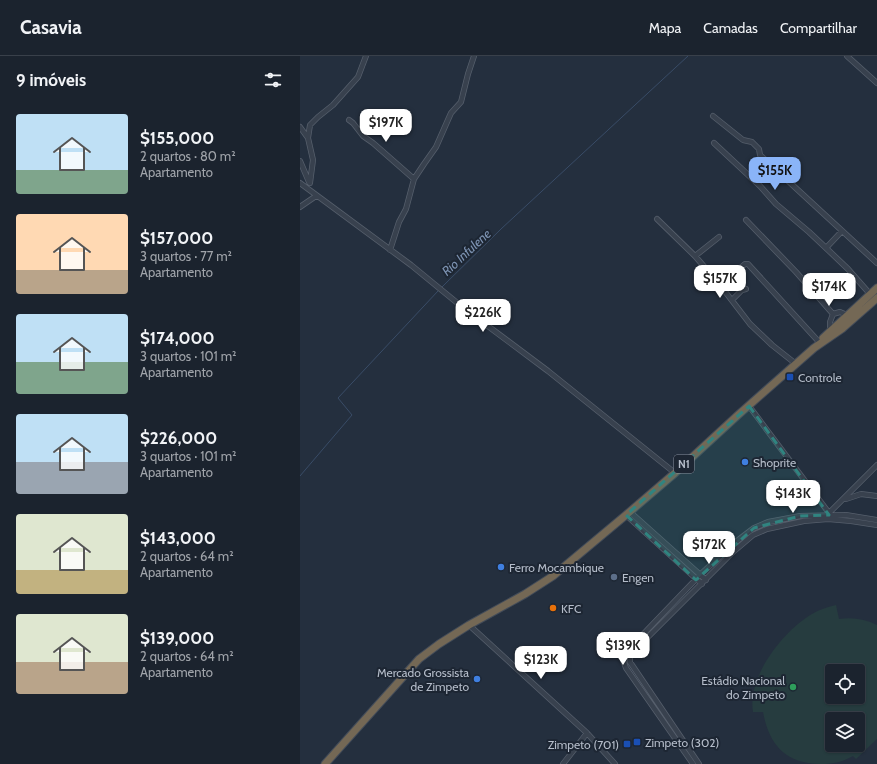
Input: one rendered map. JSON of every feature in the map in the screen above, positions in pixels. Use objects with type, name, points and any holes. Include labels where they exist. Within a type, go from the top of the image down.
[{"type":"highway","points":[[874,293],[877,285]]},
{"type":"highway","name":"N1","points":[[814,348],[847,315],[874,293]]},
{"type":"highway","name":"N1","points":[[325,764],[419,659],[438,644],[553,576],[675,473],[814,348],[843,328],[874,293]]},
{"type":"street","points":[[308,138],[300,127],[310,125],[333,105],[358,77],[366,56]]},
{"type":"street","points":[[847,56],[877,83]]},
{"type":"street","points":[[390,250],[399,222],[406,209],[414,179],[436,148],[450,113],[461,102],[468,74],[475,57]]},
{"type":"street","points":[[713,116],[743,140],[752,142],[759,149],[760,155],[877,263]]},
{"type":"street","points":[[349,120],[363,136],[414,179]]},
{"type":"street","points":[[309,190],[313,160],[308,138],[310,125]]},
{"type":"street","points":[[714,143],[751,177],[776,204],[809,232],[874,293]]},
{"type":"street","points":[[300,162],[310,183]]},
{"type":"street","points":[[300,183],[548,371],[675,473]]},
{"type":"street","points":[[300,207],[316,196]]},
{"type":"street","points":[[657,220],[694,256],[720,285],[755,329],[796,364]]},
{"type":"street","points":[[746,220],[796,272],[833,314]]},
{"type":"street","points":[[826,248],[842,231]]},
{"type":"street","points":[[694,256],[720,237]]},
{"type":"street","points":[[720,285],[744,264],[748,264],[819,342]]},
{"type":"street","points":[[732,300],[742,290],[746,289]]},
{"type":"street","points":[[833,314],[840,312],[847,315]]},
{"type":"street","points":[[830,331],[830,322],[833,314]]},
{"type":"street","points":[[749,406],[829,514]]},
{"type":"street","points":[[829,514],[877,465]]},
{"type":"street","points":[[843,500],[861,494],[877,496]]},
{"type":"street","points":[[628,513],[706,580]]},
{"type":"street","points":[[628,513],[696,580],[702,584]]},
{"type":"street","points":[[692,764],[626,668],[623,660],[628,648],[700,575],[733,544],[754,528],[768,522],[794,517],[829,514],[877,520]]},
{"type":"street","points":[[699,764],[632,665],[629,658],[632,652],[740,545],[753,535],[766,529],[804,521],[852,520],[877,525]]},
{"type":"street","points":[[469,625],[587,733],[615,764]]},
{"type":"street","points":[[563,764],[587,733]]},
{"type":"highlighted area","points":[[749,406],[829,515],[800,516],[754,528],[696,580],[626,515]]},
{"type":"green space","name":"Estádio Nacional do Zimpeto","points":[[836,605],[839,619],[859,619],[877,625],[877,739],[865,750],[865,712],[825,712],[825,752],[863,752],[856,759],[853,756],[834,763],[821,764],[798,761],[781,750],[770,734],[763,712],[753,712],[753,698],[761,670],[779,643],[801,622],[824,608]]},
{"type":"waterway","name":"Rio Infulene","points":[[442,287],[501,229],[688,56]]},
{"type":"waterway","name":"Rio Infulene","points":[[300,476],[352,415],[338,398],[438,291]]},
{"type":"place","name":"Controle","points":[[790,377]]},
{"type":"place","name":"Shoprite","points":[[745,462]]},
{"type":"place","name":"Ferro Mocambique","points":[[501,567]]},
{"type":"place","name":"Engen","points":[[614,577]]},
{"type":"place","name":"KFC","points":[[553,608]]},
{"type":"place","name":"Mercado Grossista de Zimpeto","points":[[477,679]]},
{"type":"place","name":"Estádio Nacional do Zimpeto","points":[[793,687]]},
{"type":"place","name":"Zimpeto (302)","points":[[637,742]]},
{"type":"place","name":"Zimpeto (701)","points":[[627,744]]}]
